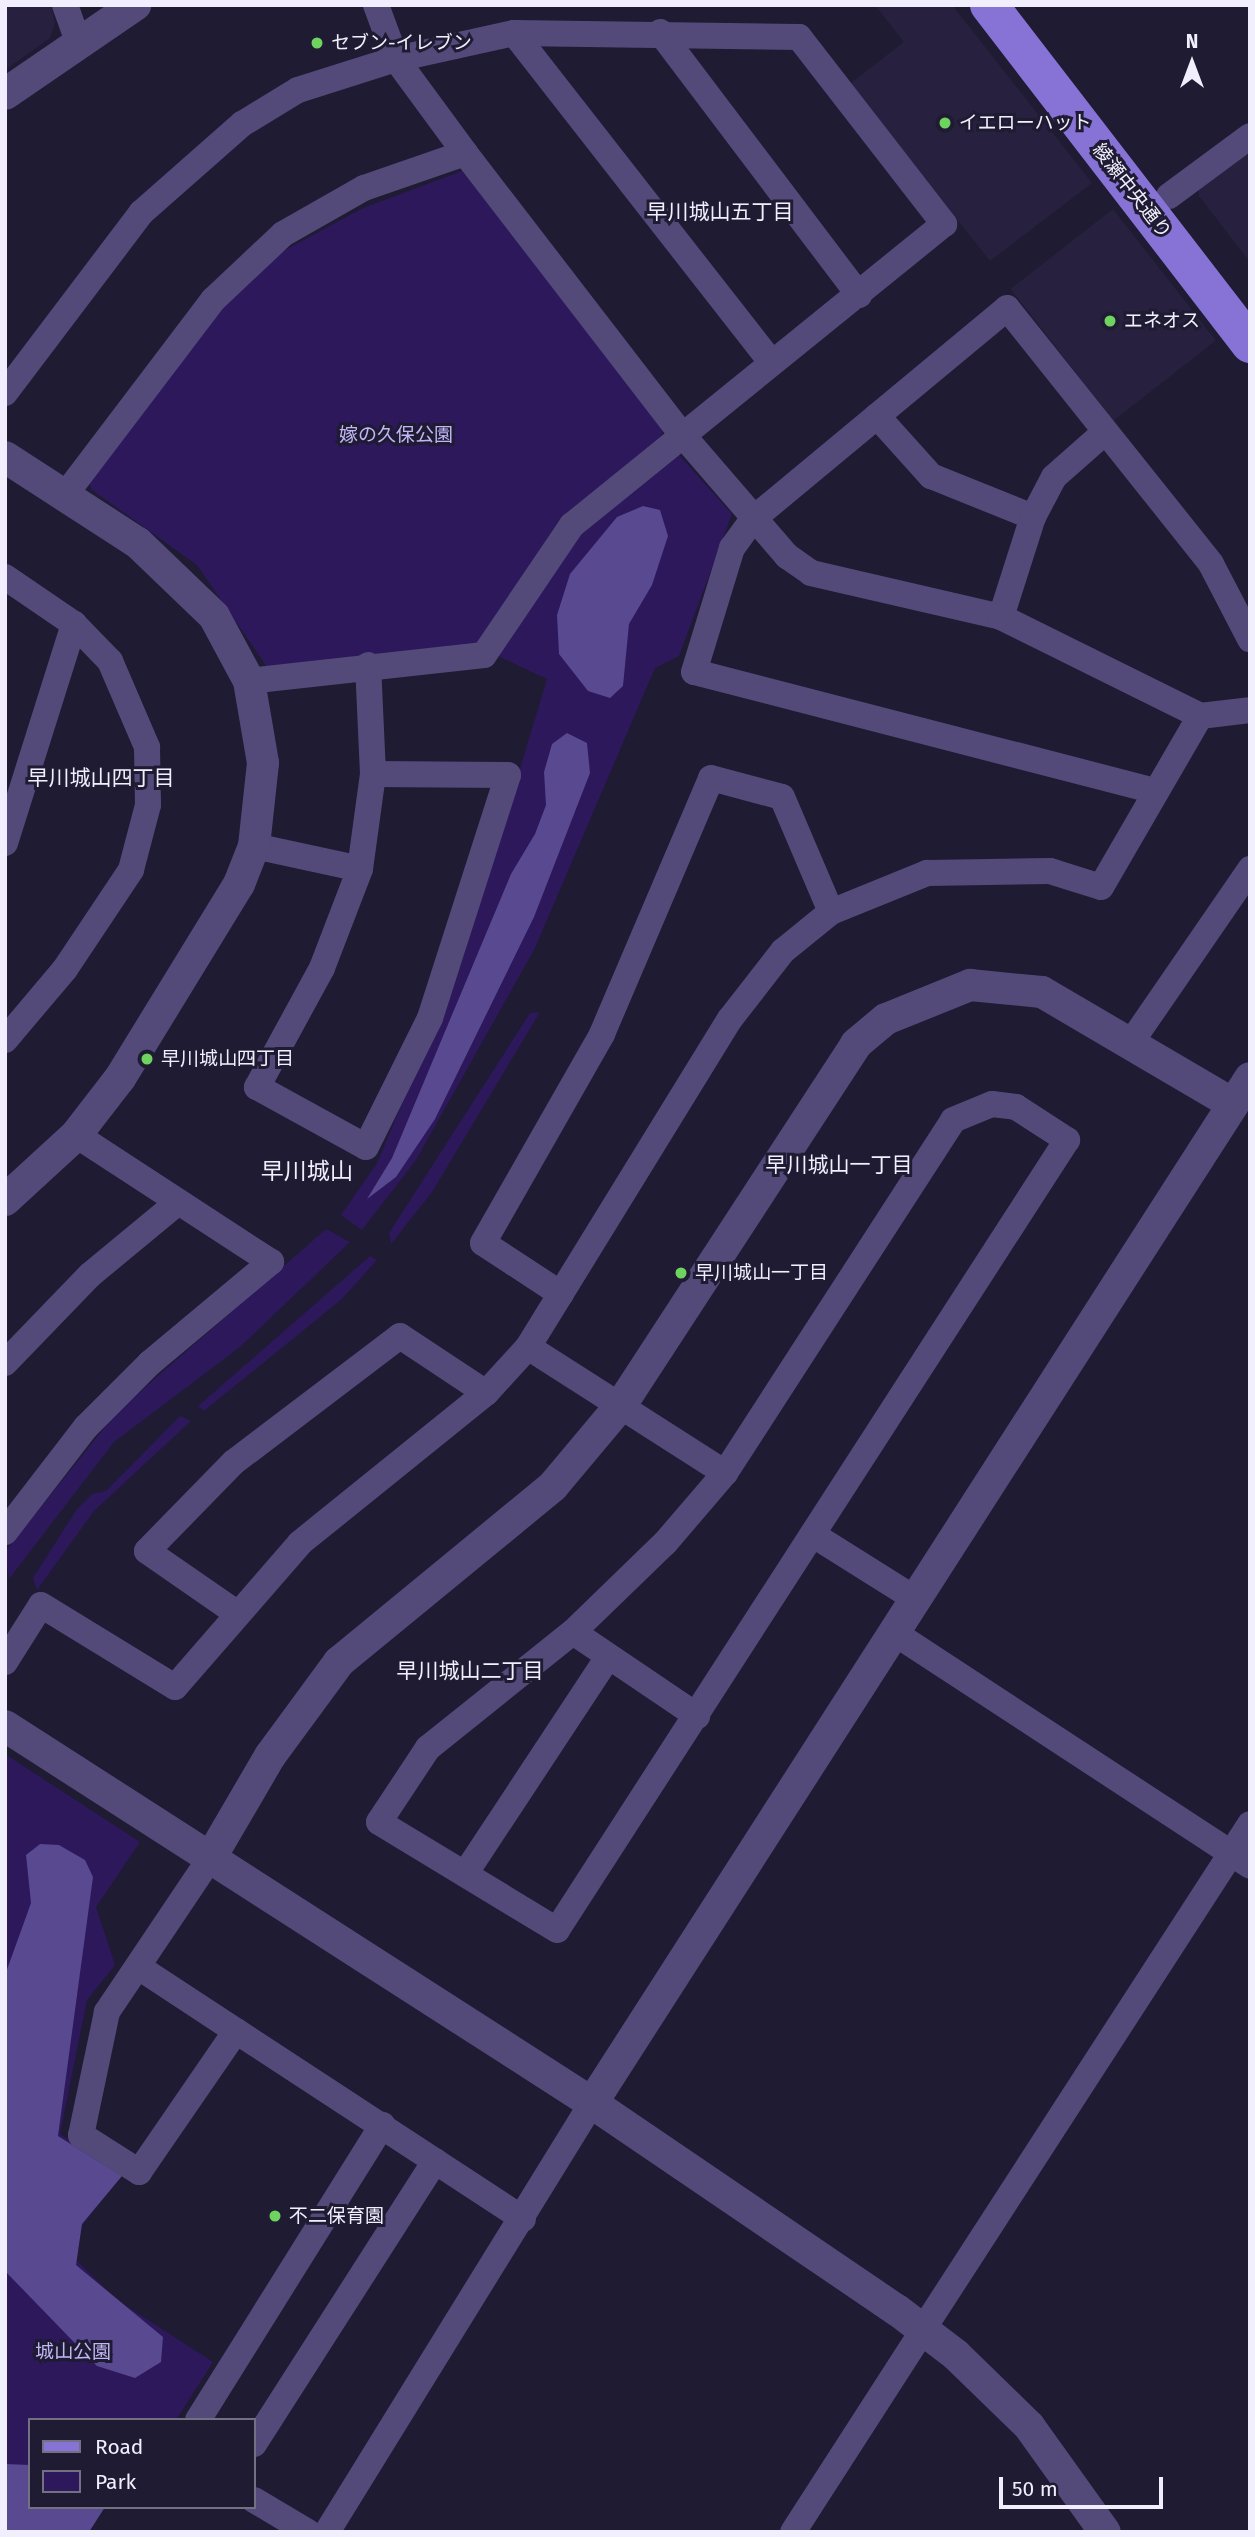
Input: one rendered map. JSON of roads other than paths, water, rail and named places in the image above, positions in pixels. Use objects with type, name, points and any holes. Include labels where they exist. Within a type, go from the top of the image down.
[{"type":"main road","name":"綾瀬中央通り","points":[[989,5],[1250,301]]},
{"type":"main road","name":"綾瀬中央通り","points":[[1023,5],[1250,344]]},
{"type":"street","points":[[65,5],[79,44]]},
{"type":"street","points":[[5,94],[135,5]]},
{"type":"street","points":[[376,5],[396,59],[465,153],[680,432],[753,519],[811,573],[1002,617],[1200,716],[1250,710]]},
{"type":"street","points":[[5,393],[141,213],[242,124],[298,90],[396,59],[514,33],[660,32],[799,37],[944,223],[859,295],[680,432],[572,525],[484,654],[249,681]]},
{"type":"street","points":[[660,32],[859,295]]},
{"type":"street","points":[[514,33],[771,362]]},
{"type":"street","points":[[1141,178],[1250,136]]},
{"type":"street","points":[[65,495],[213,300],[283,234],[364,188],[465,153]]},
{"type":"street","points":[[1156,791],[694,672],[732,548],[753,519],[1007,308],[1211,564],[1250,639]]},
{"type":"street","points":[[877,416],[931,476],[1033,517]]},
{"type":"street","points":[[1002,617],[1033,517],[1054,477],[1105,432]]},
{"type":"street","points":[[5,457],[65,495],[182,579],[214,616],[249,681],[263,763],[254,846],[239,884],[120,1078],[76,1135],[5,1200]]},
{"type":"street","points":[[5,577],[74,624],[110,662],[133,704],[146,747],[148,804],[131,870],[65,969],[5,1040]]},
{"type":"street","points":[[5,843],[74,624]]},
{"type":"street","points":[[368,666],[373,774],[360,869],[322,968],[257,1087],[366,1147],[429,1018],[508,775],[373,774]]},
{"type":"street","points":[[5,1662],[41,1605],[175,1687],[235,1612],[300,1544],[486,1393],[528,1347],[756,979],[831,912],[927,873],[1050,872],[1101,887],[1200,716]]},
{"type":"street","points":[[561,1294],[483,1243],[602,1034],[711,778],[782,797],[831,912]]},
{"type":"street","points":[[254,846],[360,869]]},
{"type":"street","points":[[1132,1041],[1250,869]]},
{"type":"street","points":[[236,2031],[139,2172],[81,2135],[107,2012],[140,1968],[211,1857],[270,1756],[339,1662],[552,1486],[621,1405],[856,1044],[886,1019],[946,991],[1011,985],[1075,1006],[1233,1104]]},
{"type":"street","points":[[327,2532],[523,2219],[592,2103],[1250,1077]]},
{"type":"street","points":[[982,1106],[1016,1107],[1067,1140],[815,1536],[557,1930],[379,1822],[428,1748],[573,1632],[665,1543],[725,1473],[953,1120],[982,1106]]},
{"type":"street","points":[[5,1532],[86,1427],[150,1363],[271,1262],[76,1135]]},
{"type":"street","points":[[5,1363],[90,1275],[177,1203]]},
{"type":"street","points":[[235,1612],[147,1551],[234,1462],[400,1336],[486,1393]]},
{"type":"street","points":[[528,1347],[725,1473]]},
{"type":"street","points":[[815,1536],[915,1598]]},
{"type":"street","points":[[573,1632],[697,1716]]},
{"type":"street","points":[[893,1632],[1240,1860]]},
{"type":"street","points":[[465,1874],[608,1657]]},
{"type":"street","points":[[5,1726],[756,2211],[834,2253],[1043,2416],[1122,2532]]},
{"type":"street","points":[[793,2532],[927,2323],[1240,1860],[1250,1824]]},
{"type":"street","points":[[140,1968],[523,2219]]},
{"type":"street","points":[[199,2418],[382,2125]]},
{"type":"street","points":[[256,2441],[435,2161]]},
{"type":"street","points":[[927,2323],[1029,2426],[1105,2532]]},
{"type":"street","points":[[256,2501],[308,2532]]},
{"type":"place","name":"セブン-イレブン","points":[[317,43]]},
{"type":"place","name":"イエローハット","points":[[945,123]]},
{"type":"place","name":"エネオス","points":[[1110,321]]},
{"type":"place","name":"早川城山四丁目","points":[[147,1059]]},
{"type":"place","name":"早川城山一丁目","points":[[681,1273]]},
{"type":"place","name":"不二保育園","points":[[275,2216]]},
{"type":"district","name":"早川城山五丁目","points":[[720,212]]},
{"type":"district","name":"早川城山四丁目","points":[[101,778]]},
{"type":"district","name":"早川城山一丁目","points":[[839,1165]]},
{"type":"district","name":"早川城山","points":[[307,1171]]},
{"type":"district","name":"早川城山二丁目","points":[[470,1671]]},
{"type":"park label","name":"嫁の久保公園","points":[[396,435]]},
{"type":"park label","name":"城山公園","points":[[73,2352]]}]
